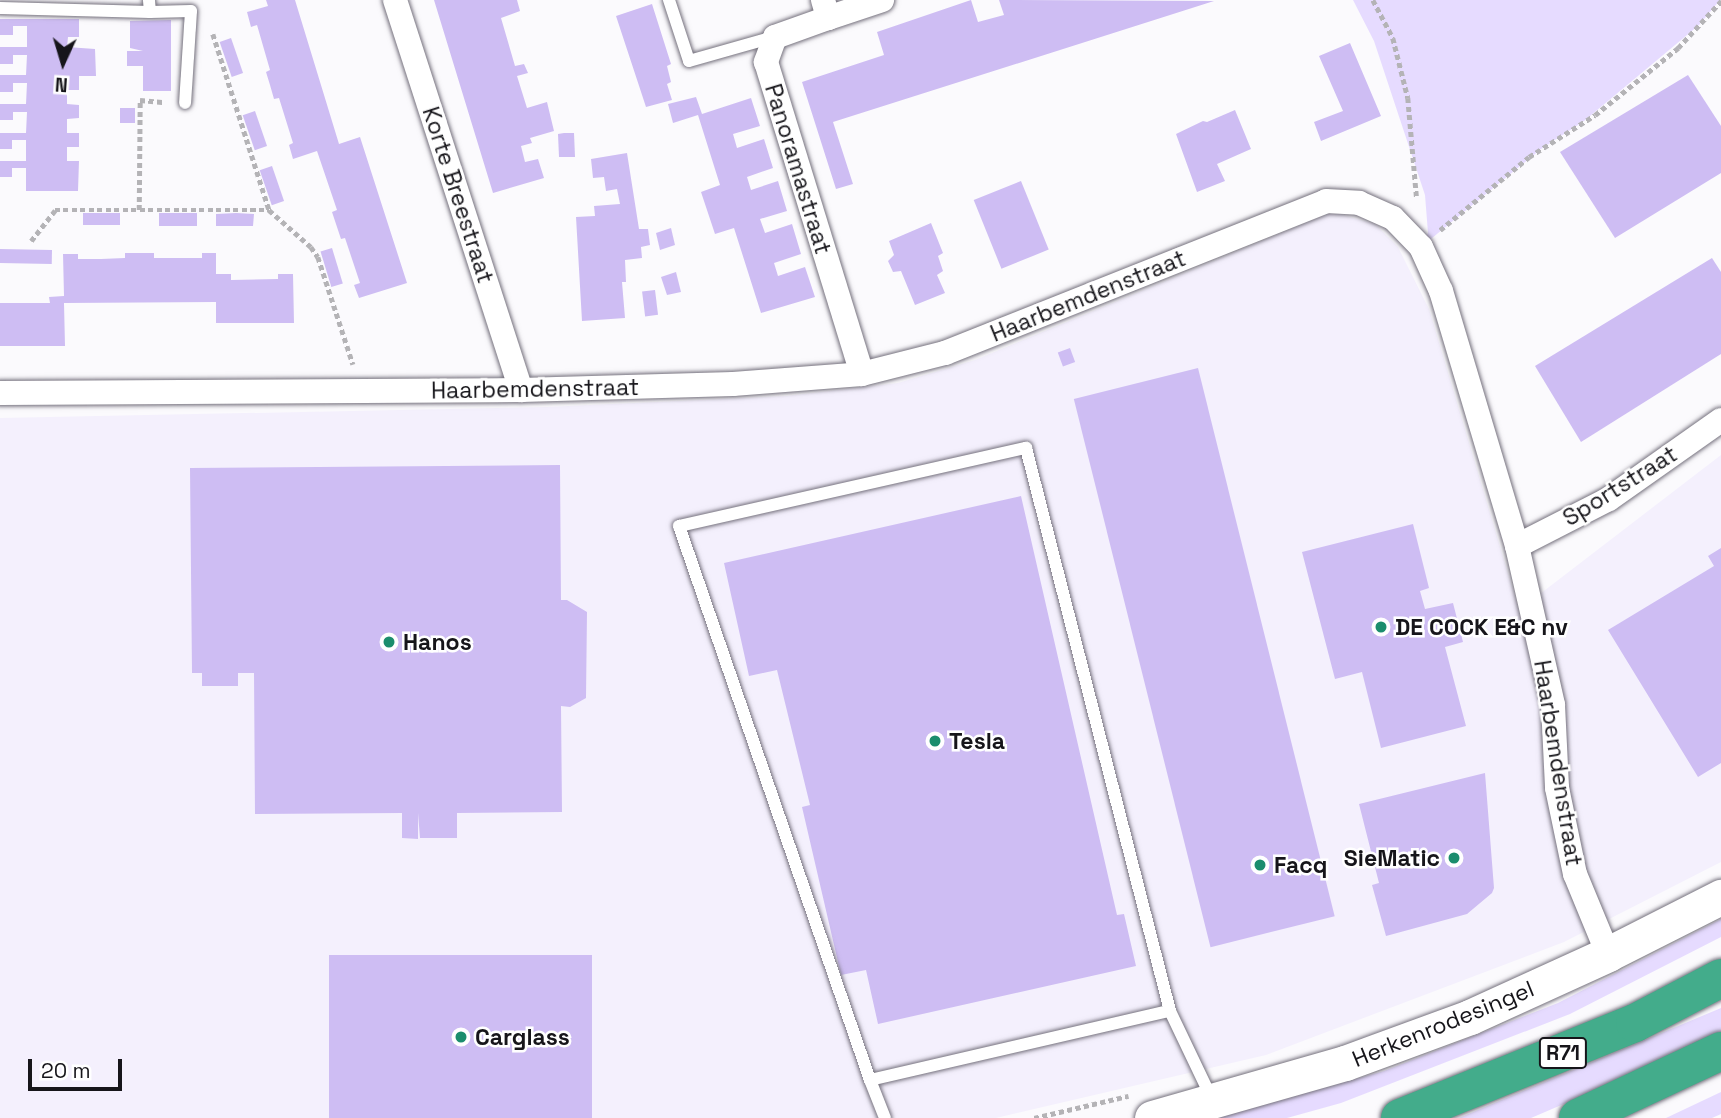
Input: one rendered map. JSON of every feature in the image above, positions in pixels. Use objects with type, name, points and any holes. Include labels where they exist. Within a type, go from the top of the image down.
[{"type":"highway","name":"R71","points":[[1400,1118],[1635,1023],[1721,978]]},
{"type":"highway","points":[[1578,1118],[1721,1051]]},
{"type":"street","name":"Korte Breestraat","points":[[395,0],[521,390]]},
{"type":"street","points":[[775,37],[826,9],[882,0]]},
{"type":"street","name":"Panoramastraat","points":[[775,37],[766,62],[774,93],[862,374]]},
{"type":"street","name":"Haarbemdenstraat","points":[[0,393],[521,390],[733,384],[862,374],[945,353],[1326,201],[1359,203],[1393,218],[1421,247],[1441,291],[1517,546],[1553,705],[1557,788],[1575,873],[1608,954]]},
{"type":"street","name":"Sportstraat","points":[[1517,546],[1609,499],[1721,420]]},
{"type":"street","name":"Herkenrodesingel","points":[[1152,1118],[1345,1063],[1457,1022],[1608,954],[1721,897]]},
{"type":"lane","points":[[669,0],[689,61],[775,37]]},
{"type":"lane","points":[[0,8],[150,6],[191,11],[185,103]]},
{"type":"lane","points":[[886,1118],[870,1080],[679,526],[1026,448],[1170,1012],[1204,1078],[1212,1101]]},
{"type":"lane","points":[[870,1080],[1170,1012]]},
{"type":"path","points":[[1373,0],[1393,38],[1408,98],[1421,247]]},
{"type":"path","points":[[1421,247],[1529,157],[1595,115],[1678,48],[1721,1]]},
{"type":"path","points":[[211,27],[269,210],[311,247],[318,257],[361,392]]},
{"type":"path","points":[[139,210],[140,100],[185,103]]},
{"type":"path","points":[[31,241],[55,210],[269,210]]},
{"type":"shaded area","points":[[1353,0],[1720,0],[1699,25],[1584,121],[1541,149],[1421,247],[1428,233],[1425,195],[1374,41]]},
{"type":"shaded area","points":[[1332,212],[1375,224],[1398,247],[1429,309],[1519,610],[1721,455],[1721,862],[1564,942],[1266,1055],[996,1118],[0,1118],[0,418],[547,407],[786,396],[898,383],[975,360]]},
{"type":"shaded area","points":[[1721,919],[1721,937],[1570,1014],[1341,1103],[1287,1118],[1217,1118],[1384,1071],[1558,1003]]},
{"type":"shaded area","points":[[1721,1008],[1721,1032],[1692,1049],[1531,1118],[1459,1118]]},
{"type":"shaded area","points":[[1721,1092],[1721,1114],[1712,1118],[1666,1118]]},
{"type":"building","points":[[266,0],[295,0],[339,144],[360,137],[407,283],[359,298],[354,285],[360,283],[345,238],[341,239],[332,212],[337,210],[317,151],[293,159],[289,145],[293,143],[279,98],[274,99],[266,72],[270,70],[257,25],[251,27],[247,12],[268,6]]},
{"type":"building","points":[[434,0],[517,0],[520,11],[501,18],[515,66],[524,64],[528,73],[517,76],[527,108],[547,102],[554,131],[530,138],[532,143],[521,146],[525,162],[538,159],[544,178],[493,193]]},
{"type":"building","points":[[971,0],[978,22],[1004,15],[999,0],[1214,1],[833,122],[853,184],[836,189],[802,82],[884,55],[877,32]]},
{"type":"building","points":[[652,4],[671,64],[667,66],[671,82],[667,84],[672,100],[646,107],[616,16]]},
{"type":"building","points":[[0,19],[79,19],[79,37],[68,37],[67,47],[95,49],[96,76],[79,76],[79,90],[67,90],[67,104],[79,105],[79,118],[67,119],[67,133],[79,133],[79,147],[67,147],[67,161],[79,161],[78,191],[26,191],[26,168],[12,168],[12,177],[0,177],[0,161],[26,161],[26,140],[12,140],[12,149],[0,149],[0,133],[26,133],[27,112],[13,112],[13,120],[0,120],[0,104],[26,104],[27,83],[13,83],[13,92],[0,92],[0,75],[26,75],[27,55],[13,55],[13,64],[0,64],[0,47],[27,47],[27,26],[13,26],[13,35],[0,35]]},
{"type":"building","points":[[171,20],[171,91],[143,91],[143,66],[127,66],[127,51],[143,51],[130,48],[130,21]]},
{"type":"building","points":[[231,38],[243,73],[232,77],[220,42]]},
{"type":"building","points":[[1350,43],[1381,116],[1321,141],[1314,122],[1343,111],[1319,56]]},
{"type":"building","points":[[1688,75],[1721,126],[1721,173],[1615,238],[1560,152]]},
{"type":"building","points":[[696,97],[702,114],[751,98],[760,126],[733,134],[737,148],[764,139],[773,168],[747,177],[751,190],[778,181],[787,211],[760,219],[765,233],[792,224],[801,254],[774,263],[778,276],[805,267],[815,297],[761,313],[734,228],[715,234],[701,192],[720,185],[698,115],[673,123],[668,104]]},
{"type":"building","points":[[120,108],[135,108],[135,123],[120,123]]},
{"type":"building","points":[[1235,110],[1251,149],[1217,164],[1225,181],[1197,192],[1176,134]]},
{"type":"building","points":[[255,111],[267,146],[255,150],[243,115]]},
{"type":"building","points":[[574,133],[575,157],[559,157],[558,134]]},
{"type":"building","points":[[627,153],[639,229],[648,229],[650,245],[641,247],[642,258],[625,260],[626,282],[622,282],[625,318],[582,321],[576,217],[595,216],[594,206],[620,204],[617,189],[606,191],[604,177],[593,178],[591,159]]},
{"type":"building","points":[[272,166],[284,201],[272,205],[260,170]]},
{"type":"building","points":[[1021,181],[1049,250],[1001,269],[974,200]]},
{"type":"building","points":[[83,213],[120,213],[120,225],[83,225]]},
{"type":"building","points":[[159,213],[197,213],[197,226],[159,226]]},
{"type":"building","points":[[216,214],[254,214],[253,226],[216,226]]},
{"type":"building","points":[[931,223],[943,253],[938,256],[943,271],[937,275],[945,293],[915,305],[901,271],[893,272],[888,261],[894,255],[889,241]]},
{"type":"building","points":[[671,228],[675,245],[660,250],[656,233]]},
{"type":"building","points":[[332,248],[343,283],[331,287],[321,252]]},
{"type":"building","points":[[0,249],[52,250],[52,264],[0,263]]},
{"type":"building","points":[[125,253],[154,253],[154,258],[202,258],[202,253],[216,253],[216,274],[231,274],[231,280],[278,279],[278,274],[293,274],[294,323],[216,323],[216,302],[64,303],[65,346],[0,346],[0,303],[50,303],[49,297],[64,296],[63,254],[78,254],[78,259],[101,259],[125,258]]},
{"type":"building","points":[[1712,258],[1721,272],[1721,354],[1581,442],[1535,366]]},
{"type":"building","points":[[676,272],[681,292],[667,295],[661,277]]},
{"type":"building","points":[[655,290],[658,315],[645,316],[642,292]]},
{"type":"building","points":[[1070,348],[1075,362],[1063,367],[1058,352]]},
{"type":"building","points":[[1198,368],[1335,916],[1210,947],[1074,399]]},
{"type":"building","name":"Hanos","points":[[560,465],[561,600],[567,600],[587,612],[586,698],[570,707],[561,706],[562,812],[457,813],[457,838],[420,838],[418,813],[418,839],[402,838],[402,813],[255,814],[254,673],[238,673],[238,686],[202,686],[202,673],[192,673],[190,468]]},
{"type":"building","name":"Tesla","points":[[1021,496],[1117,915],[1124,914],[1136,966],[878,1024],[866,970],[841,975],[802,807],[810,805],[777,670],[749,676],[724,563]]},
{"type":"building","name":"DE COCK E&C nv","points":[[1413,524],[1429,588],[1420,591],[1425,609],[1453,603],[1463,642],[1445,647],[1466,726],[1381,748],[1362,672],[1335,679],[1302,552]]},
{"type":"building","points":[[1721,548],[1721,763],[1698,777],[1608,630],[1714,566],[1708,556]]},
{"type":"building","points":[[1485,773],[1494,888],[1492,893],[1467,914],[1386,936],[1372,885],[1379,883],[1359,804]]},
{"type":"building","name":"Carglass","points":[[329,955],[592,955],[592,1118],[329,1118]]},
{"type":"place","name":"DE COCK E&C nv","points":[[1381,627]]},
{"type":"place","name":"Hanos","points":[[389,642]]},
{"type":"place","name":"Tesla","points":[[935,741]]},
{"type":"place","name":"SieMatic","points":[[1454,858]]},
{"type":"place","name":"Facq","points":[[1260,865]]},
{"type":"place","name":"Carglass","points":[[461,1037]]}]
